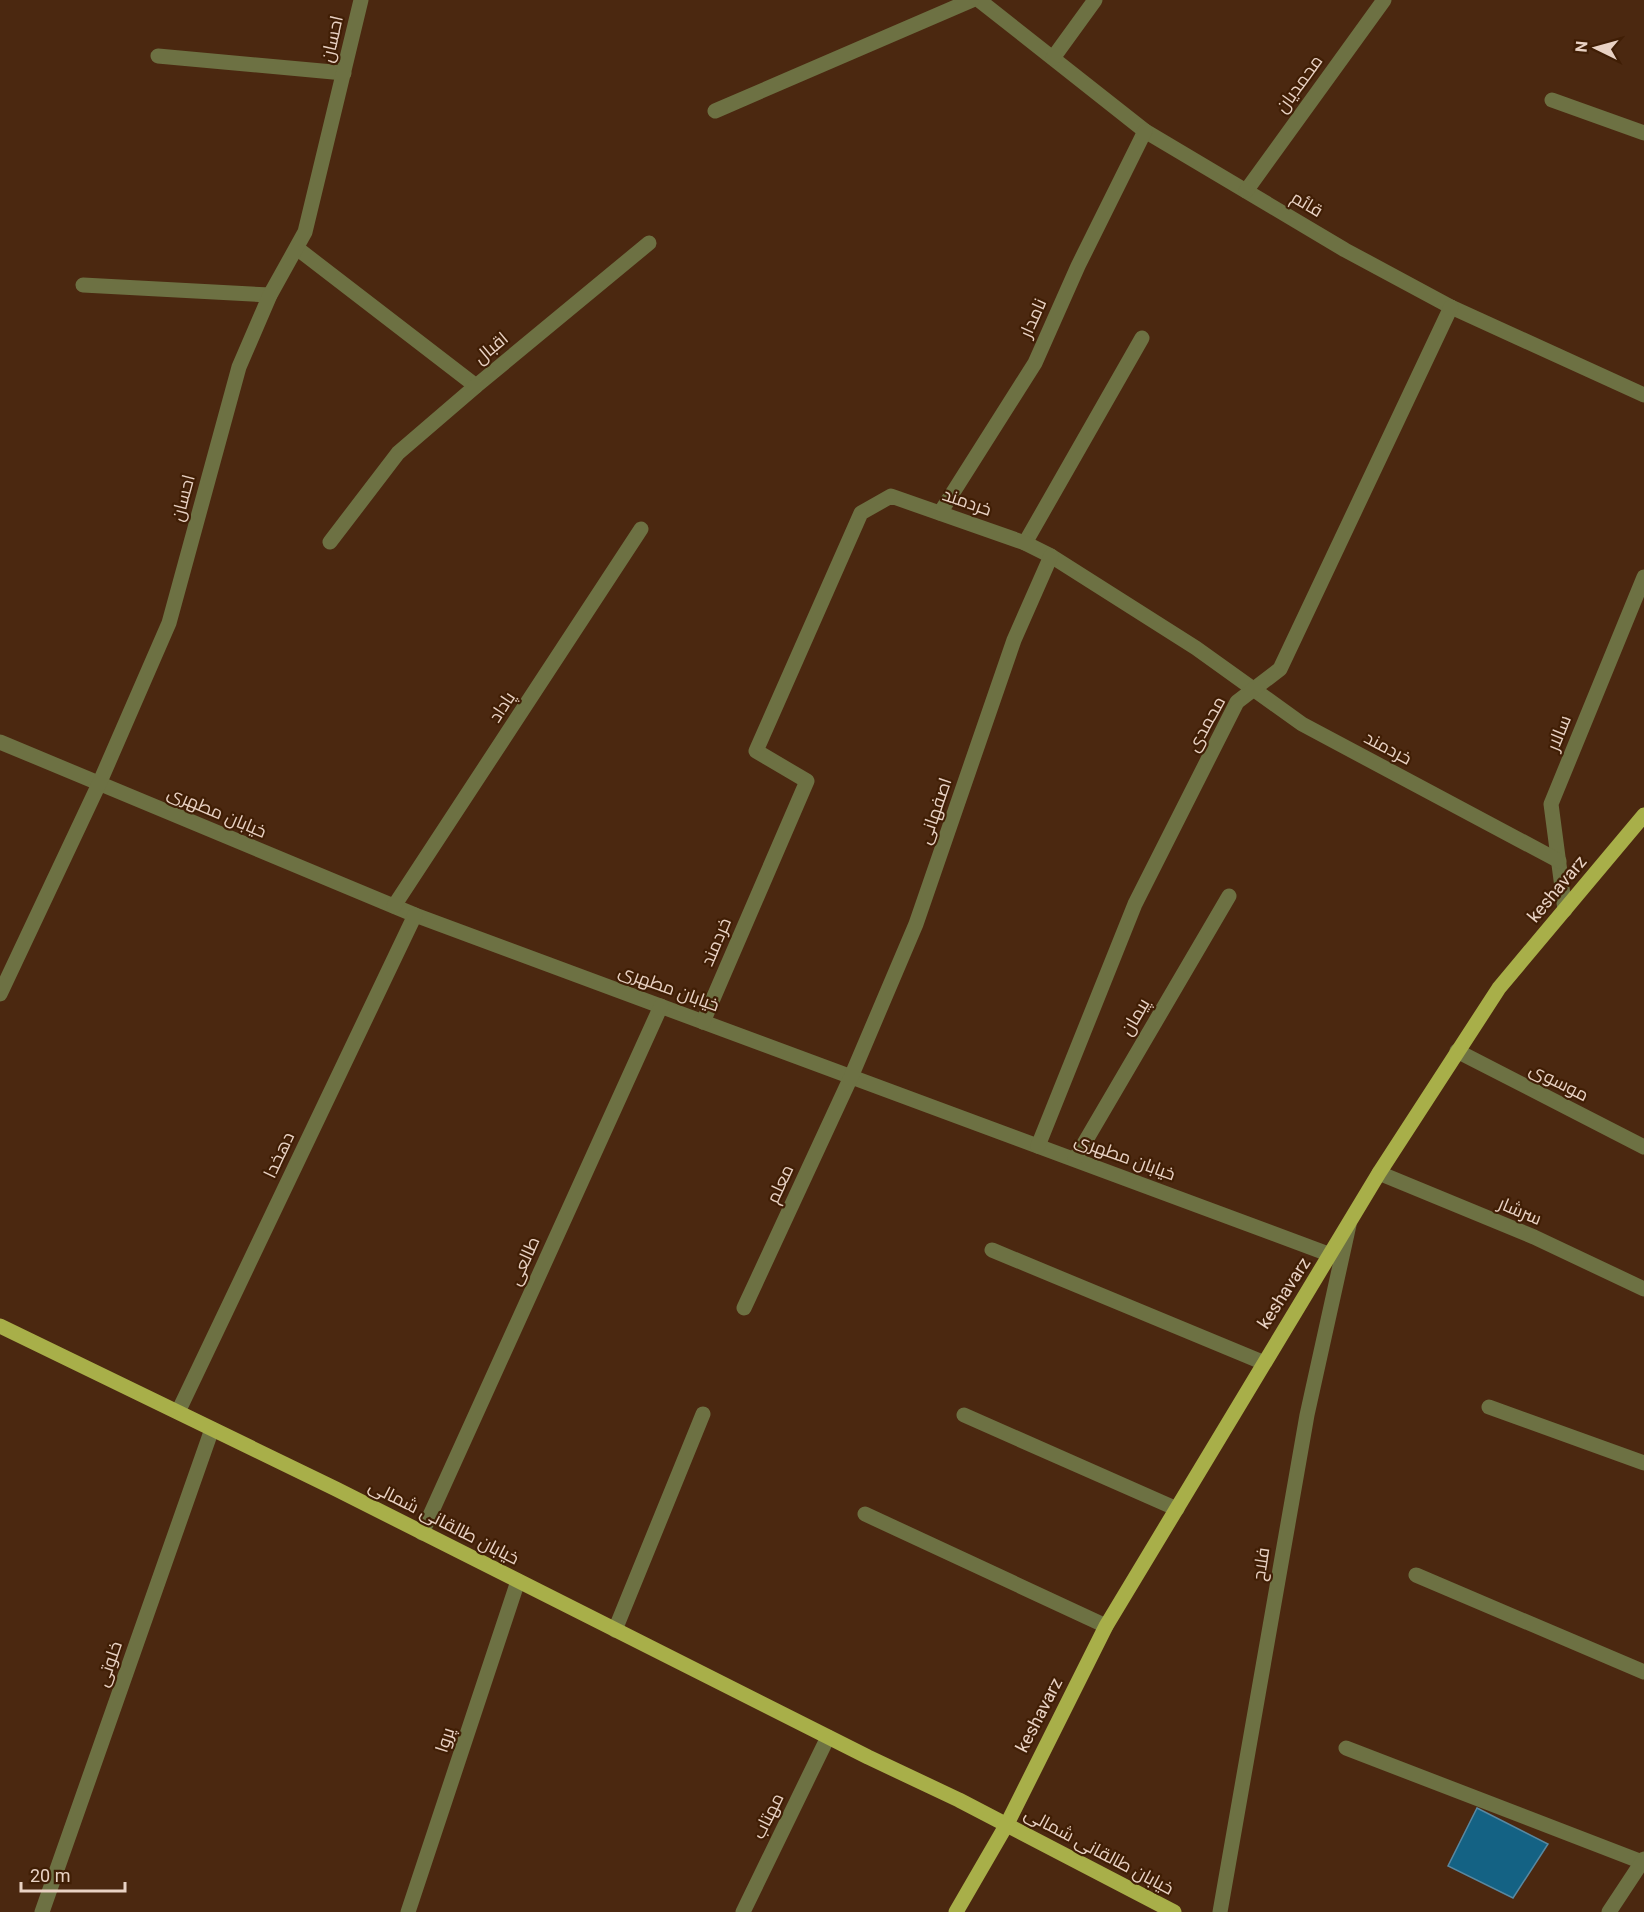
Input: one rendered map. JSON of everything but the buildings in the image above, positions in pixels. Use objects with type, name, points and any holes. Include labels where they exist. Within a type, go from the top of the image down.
[{"type":"main road","name":"keshavarz","points":[[956,1912],[1007,1824],[1106,1626],[1262,1362],[1331,1255],[1379,1173],[1499,988],[1644,815]]},
{"type":"main road","name":"خیابان طالقانی شمالی","points":[[0,1326],[178,1412],[868,1757],[1007,1824],[1174,1912]]},
{"type":"street","name":"احسان","points":[[0,994],[99,784],[169,623],[239,366],[270,295],[298,249],[305,232],[362,0]]},
{"type":"street","points":[[715,111],[972,0]]},
{"type":"street","name":"قائم","points":[[979,0],[1145,131],[1345,250],[1451,307],[1644,395]]},
{"type":"street","points":[[1053,58],[1095,0]]},
{"type":"street","name":"محمدیان","points":[[1246,191],[1384,0]]},
{"type":"street","points":[[158,56],[344,73]]},
{"type":"street","points":[[1552,100],[1644,133]]},
{"type":"street","name":"نامدار","points":[[940,513],[1035,363],[1078,266],[1145,131]]},
{"type":"street","name":"اقبال","points":[[298,249],[476,386],[649,243]]},
{"type":"street","points":[[83,285],[270,295]]},
{"type":"street","name":"محمدی","points":[[1038,1146],[1135,904],[1237,702],[1280,669],[1451,307]]},
{"type":"street","points":[[1025,543],[1142,338]]},
{"type":"street","points":[[330,542],[398,453],[476,386]]},
{"type":"street","name":"خردمند","points":[[703,1022],[807,781],[756,751],[861,513],[891,496],[1025,543],[1051,556],[1196,648],[1302,724],[1559,861]]},
{"type":"street","name":"پاداد","points":[[394,906],[642,529]]},
{"type":"street","name":"اصفهانی","points":[[851,1077],[916,924],[1014,640],[1051,556]]},
{"type":"street","name":"سالار","points":[[1565,910],[1551,804],[1644,577]]},
{"type":"street","name":"خیابان مطهری","points":[[0,742],[416,915],[1331,1255]]},
{"type":"street","name":"پیمان","points":[[1075,1159],[1229,896]]},
{"type":"street","name":"دهخدا","points":[[178,1412],[416,915]]},
{"type":"street","name":"طالعی","points":[[422,1533],[661,1006]]},
{"type":"street","name":"موسوی","points":[[1457,1051],[1644,1147]]},
{"type":"street","name":"معلم","points":[[744,1308],[851,1077]]},
{"type":"street","name":"سرشار","points":[[1379,1173],[1534,1237],[1644,1289]]},
{"type":"street","name":"فلاح","points":[[1220,1912],[1307,1415],[1349,1224]]},
{"type":"street","points":[[993,1250],[1262,1362]]},
{"type":"street","points":[[1488,1407],[1644,1463]]},
{"type":"street","points":[[615,1629],[703,1414]]},
{"type":"street","points":[[964,1415],[1177,1509]]},
{"type":"street","name":"خلوتی","points":[[42,1912],[212,1429]]},
{"type":"street","points":[[865,1514],[1106,1626]]},
{"type":"street","points":[[1416,1575],[1644,1672]]},
{"type":"street","name":"پروا","points":[[408,1912],[518,1581]]},
{"type":"street","name":"مهتاب","points":[[743,1912],[828,1737]]},
{"type":"street","points":[[1346,1748],[1643,1860],[1609,1912]]}]
